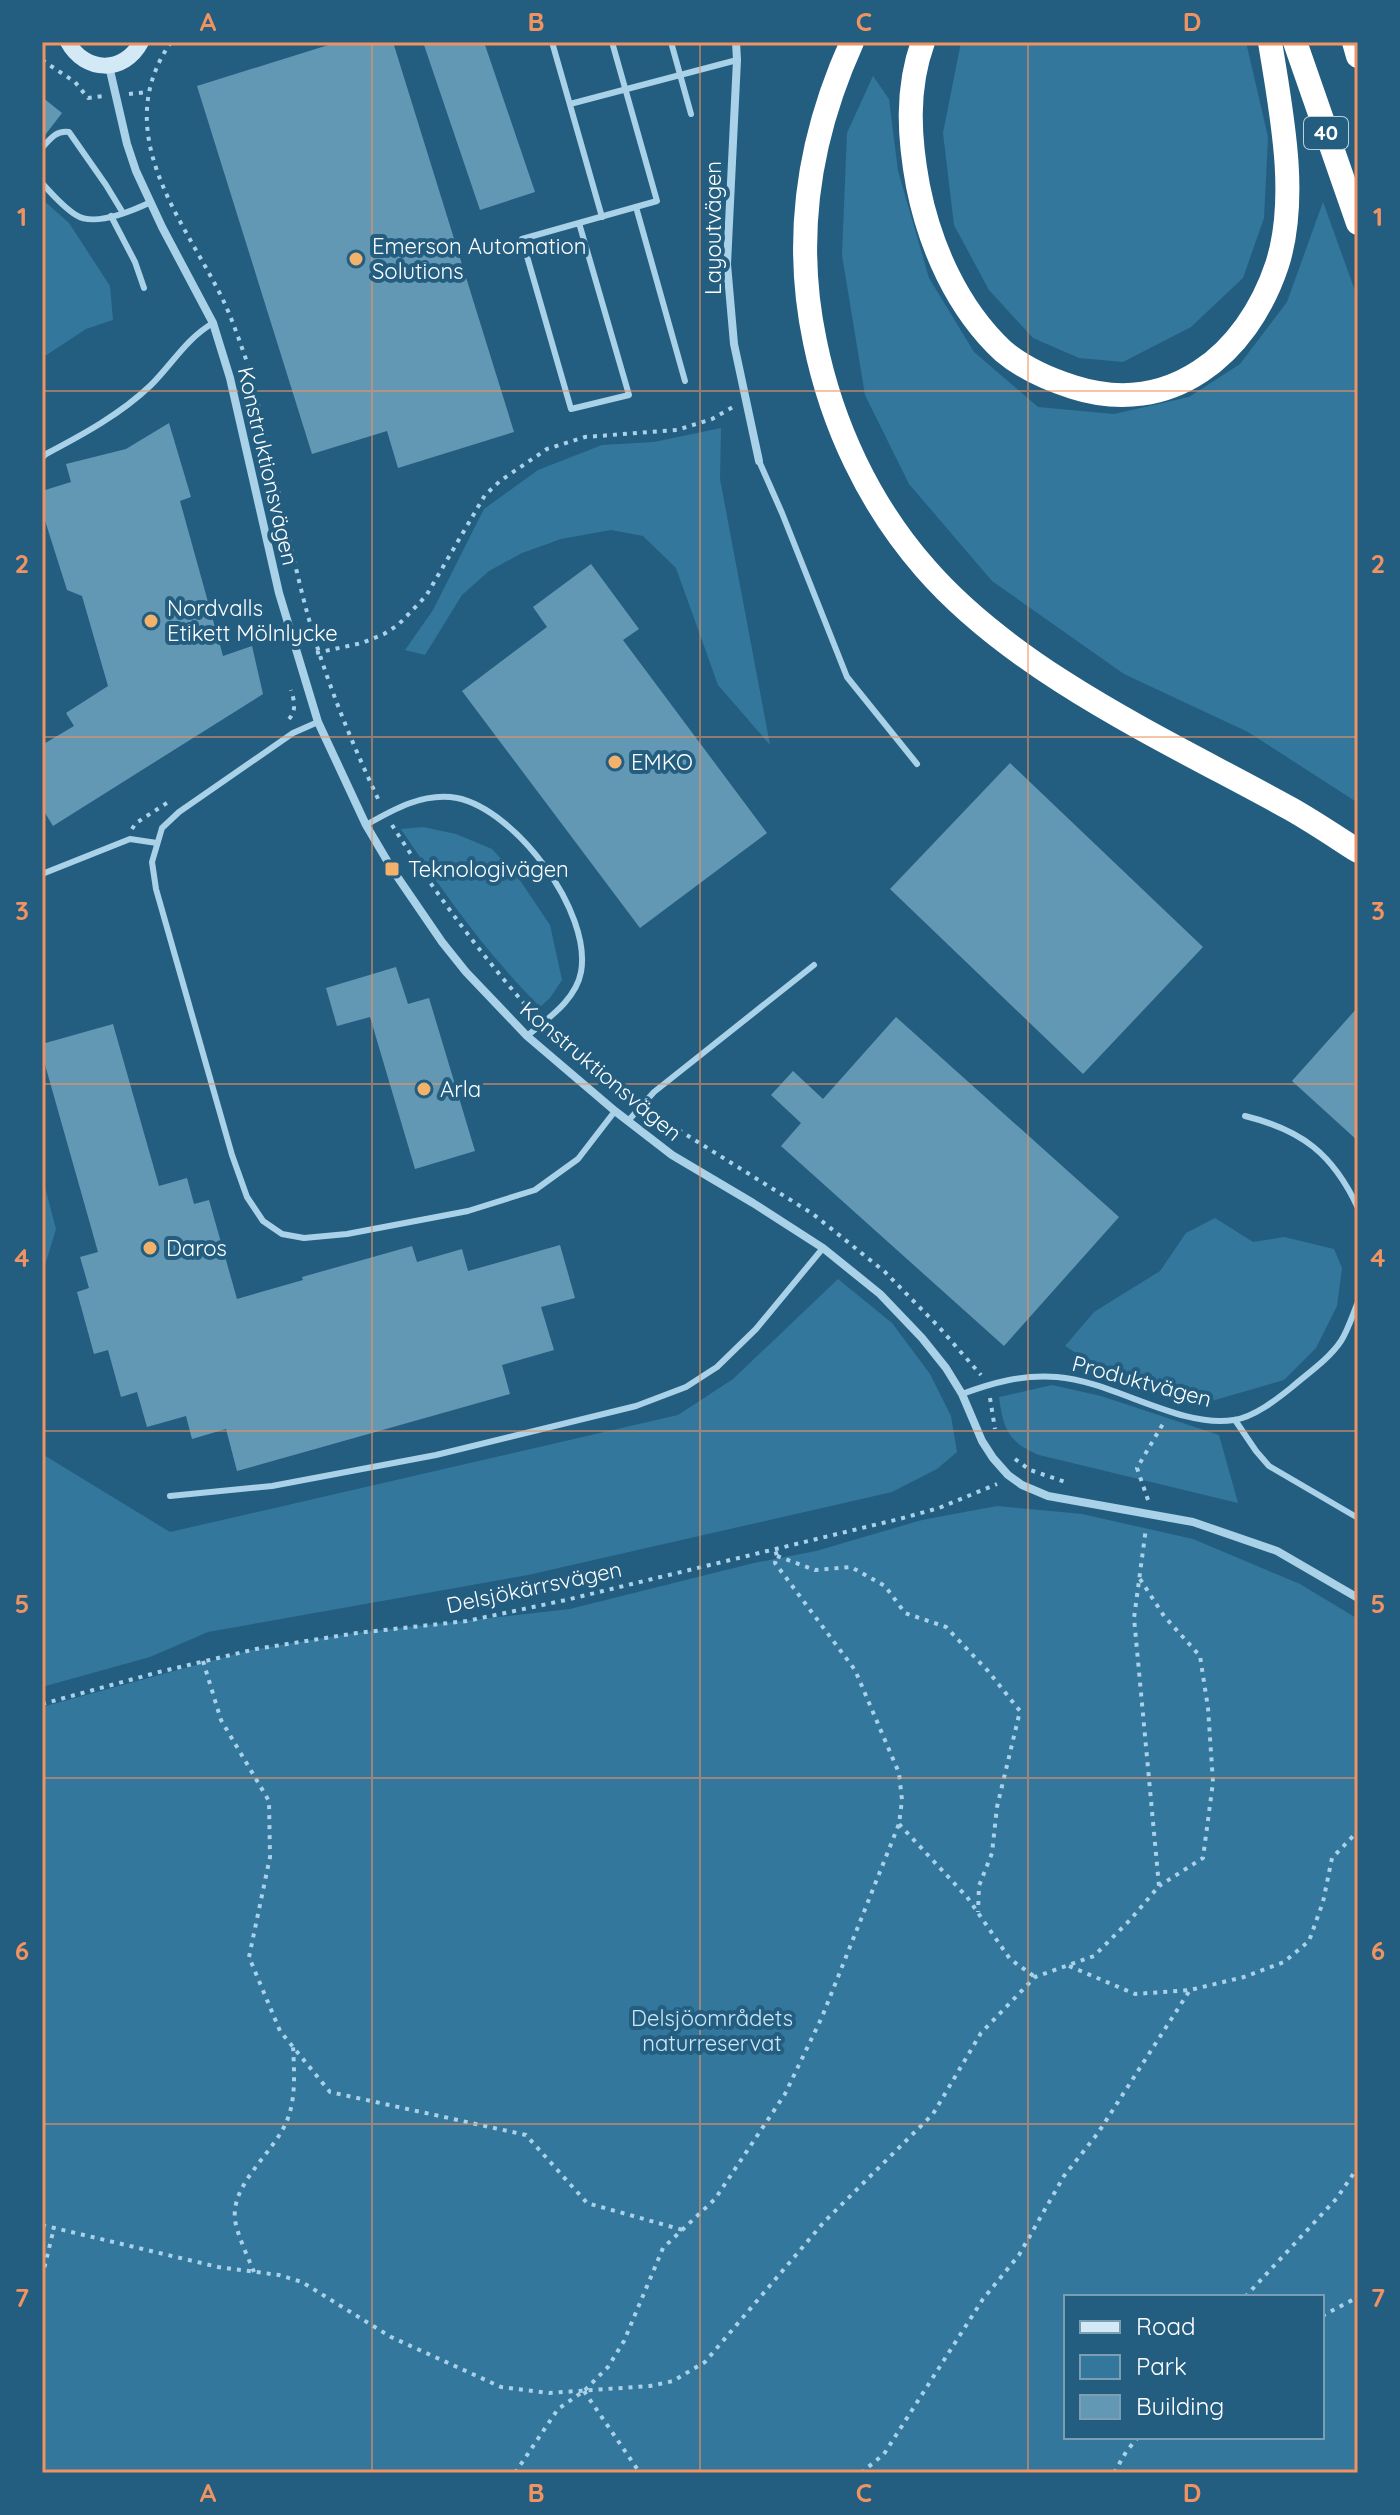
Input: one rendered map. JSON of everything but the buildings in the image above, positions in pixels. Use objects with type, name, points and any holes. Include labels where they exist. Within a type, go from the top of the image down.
[{"type":"highway","points":[[852,42],[821,127],[808,185],[804,244],[808,308],[821,370],[840,428],[892,527],[937,580],[970,612],[1022,654],[1124,718],[1295,811],[1358,851]]},
{"type":"highway","points":[[923,42],[911,93],[910,126],[930,237],[945,269],[983,329],[1004,351],[1028,369],[1088,392],[1123,395],[1151,393],[1175,386],[1199,373],[1226,352],[1263,299],[1278,263],[1286,220],[1286,167],[1270,42]]},
{"type":"highway","name":"40","points":[[1295,42],[1358,223]]},
{"type":"highway","points":[[1354,42],[1358,56]]},
{"type":"street","points":[[68,42],[85,61],[109,66],[125,61],[141,42]]},
{"type":"street","name":"Layoutvägen","points":[[736,42],[727,264],[734,344],[759,461]]},
{"type":"street","name":"Konstruktionsvägen","points":[[109,66],[127,144],[151,202],[213,323],[230,378],[279,593],[318,722],[366,825],[401,884],[466,972],[527,1036],[615,1111],[672,1155],[823,1248],[880,1294],[946,1368],[993,1458],[1022,1485],[1048,1496],[1193,1522],[1277,1551],[1358,1598]]},
{"type":"lane","points":[[552,42],[602,217]]},
{"type":"lane","points":[[579,223],[629,395],[571,409],[522,239],[657,201],[612,42]]},
{"type":"lane","points":[[671,42],[691,114]]},
{"type":"lane","points":[[570,104],[737,60]]},
{"type":"lane","points":[[42,148],[52,136],[62,131],[69,132],[123,213]]},
{"type":"lane","points":[[42,183],[77,216],[91,220],[123,213],[151,202]]},
{"type":"lane","points":[[636,207],[685,381]]},
{"type":"lane","points":[[111,216],[135,262],[144,288]]},
{"type":"lane","points":[[42,458],[107,420],[150,386],[196,333],[213,323]]},
{"type":"lane","points":[[759,461],[813,586],[847,677],[917,764]]},
{"type":"lane","points":[[318,722],[293,733],[179,812],[162,828],[152,862],[156,889],[232,1155],[247,1197],[263,1221],[282,1234],[304,1238],[347,1234],[468,1211],[535,1190],[578,1159],[615,1111]]},
{"type":"lane","points":[[366,825],[428,796],[459,799],[485,811],[521,836],[571,907],[581,941],[581,973],[571,997],[527,1036]]},
{"type":"lane","points":[[42,874],[130,839],[157,843]]},
{"type":"lane","points":[[628,1121],[654,1092],[814,965]]},
{"type":"lane","points":[[1245,1116],[1274,1123],[1301,1136],[1321,1153],[1343,1179],[1358,1208]]},
{"type":"lane","points":[[170,1496],[272,1486],[436,1455],[636,1406],[673,1392],[717,1367],[756,1329],[823,1248]]},
{"type":"lane","name":"Produktvägen","points":[[962,1394],[1007,1380],[1059,1377],[1195,1419],[1235,1420],[1254,1413],[1317,1365],[1341,1341],[1358,1302]]},
{"type":"lane","points":[[1235,1420],[1269,1466],[1358,1518]]},
{"type":"path","points":[[42,60],[75,82],[88,98],[147,92],[171,42]]},
{"type":"path","points":[[298,659],[362,643],[398,625],[426,596],[485,495],[547,449],[585,437],[677,430],[728,412],[745,398]]},
{"type":"path","points":[[282,724],[293,714],[291,688]]},
{"type":"path","points":[[130,839],[136,823],[176,796]]},
{"type":"path","points":[[451,926],[457,922]]},
{"type":"path","points":[[481,966],[487,961]]},
{"type":"path","points":[[1159,1886],[1134,1618],[1149,1501],[1137,1468],[1170,1410]]},
{"type":"path","name":"Delsjökärrsvägen","points":[[42,1704],[256,1649],[342,1635],[467,1621],[775,1549],[939,1508],[996,1485],[1020,1463]]},
{"type":"path","points":[[515,2473],[558,2409],[584,2391],[608,2367],[624,2341],[663,2248],[715,2199],[785,2094],[822,2017],[899,1824],[902,1800],[899,1773],[855,1670],[775,1563],[775,1549]]},
{"type":"path","points":[[777,1556],[815,1570],[851,1567],[885,1586],[905,1613],[946,1627],[988,1671],[1020,1711],[997,1807],[992,1853],[979,1886],[978,1912]]},
{"type":"path","points":[[42,2225],[218,2267],[279,2275],[302,2282],[391,2337],[501,2387],[549,2393],[673,2381],[705,2362],[824,2222],[933,2114],[981,2033],[1035,1977],[1094,1956],[1159,1886],[1203,1858],[1213,1782],[1208,1708],[1200,1656],[1164,1616],[1140,1578]]},
{"type":"path","points":[[203,1661],[221,1720],[269,1801],[270,1857],[249,1957],[280,2031],[330,2092],[526,2135],[587,2203],[683,2230]]},
{"type":"path","points":[[899,1824],[978,1912],[1010,1959],[1035,1977]]},
{"type":"path","points":[[1068,1965],[1135,1994],[1190,1990],[1244,1977],[1284,1962],[1309,1941],[1323,1902],[1332,1858],[1358,1831]]},
{"type":"path","points":[[861,2473],[884,2454],[983,2299],[1019,2255],[1064,2176],[1098,2133],[1190,1990]]},
{"type":"path","points":[[254,2272],[235,2223],[239,2191],[266,2156],[289,2116],[294,2079],[293,2046]]},
{"type":"path","points":[[1247,2295],[1337,2198],[1358,2167]]},
{"type":"path","points":[[42,2277],[54,2228]]},
{"type":"path","points":[[1324,2315],[1358,2297]]},
{"type":"path","points":[[584,2391],[640,2473]]},
{"type":"path","points":[[1114,2473],[1136,2439]]},
{"type":"green space","points":[[961,42],[1246,42],[1268,137],[1264,218],[1243,278],[1191,327],[1123,362],[1079,358],[1033,338],[989,290],[954,225],[943,133]]},
{"type":"green space","points":[[873,76],[889,99],[898,171],[929,278],[974,352],[1038,407],[1114,414],[1189,397],[1240,364],[1287,302],[1323,202],[1358,299],[1358,803],[1248,732],[1124,674],[992,581],[909,484],[865,395],[842,255],[847,133]]},
{"type":"green space","points":[[42,199],[69,223],[110,286],[113,320],[86,329],[42,358]]},
{"type":"green space","points":[[721,428],[720,479],[770,745],[718,685],[676,568],[643,536],[611,530],[561,539],[522,553],[489,571],[462,595],[425,655],[405,650],[433,610],[484,509],[538,470],[602,445],[654,442]]},
{"type":"green space","points":[[423,827],[456,834],[492,849],[517,876],[550,925],[562,980],[540,1007],[466,921],[401,829]]},
{"type":"green space","points":[[42,1176],[56,1229],[42,1275]]},
{"type":"green space","points":[[1215,1218],[1253,1242],[1284,1237],[1334,1249],[1342,1268],[1337,1306],[1316,1348],[1284,1380],[1208,1402],[1178,1399],[1093,1364],[1065,1346],[1094,1312],[1160,1271],[1186,1233]]},
{"type":"green space","points":[[838,1279],[892,1323],[930,1374],[951,1416],[957,1452],[937,1469],[892,1492],[528,1575],[208,1632],[150,1657],[42,1687],[42,1454],[170,1532],[678,1415],[733,1379]]},
{"type":"green space","points":[[1052,1385],[1101,1396],[1219,1435],[1238,1503],[1039,1455],[1021,1445],[1009,1434],[999,1397]]},
{"type":"green space","name":"Delsjöområdets naturreservat","points":[[997,1506],[1082,1514],[1193,1539],[1300,1584],[1358,1619],[1358,2473],[42,2473],[42,1707],[251,1650],[355,1633],[570,1609],[754,1563],[816,1551],[922,1520]]},
{"type":"place","name":"Emerson Automation Solutions","points":[[356,259]]},
{"type":"place","name":"Nordvalls Etikett Mölnlycke","points":[[151,621]]},
{"type":"place","name":"EMKO","points":[[615,762]]},
{"type":"place","name":"Teknologivägen","points":[[392,869]]},
{"type":"place","name":"Arla","points":[[424,1089]]},
{"type":"place","name":"Daros","points":[[150,1248]]}]
